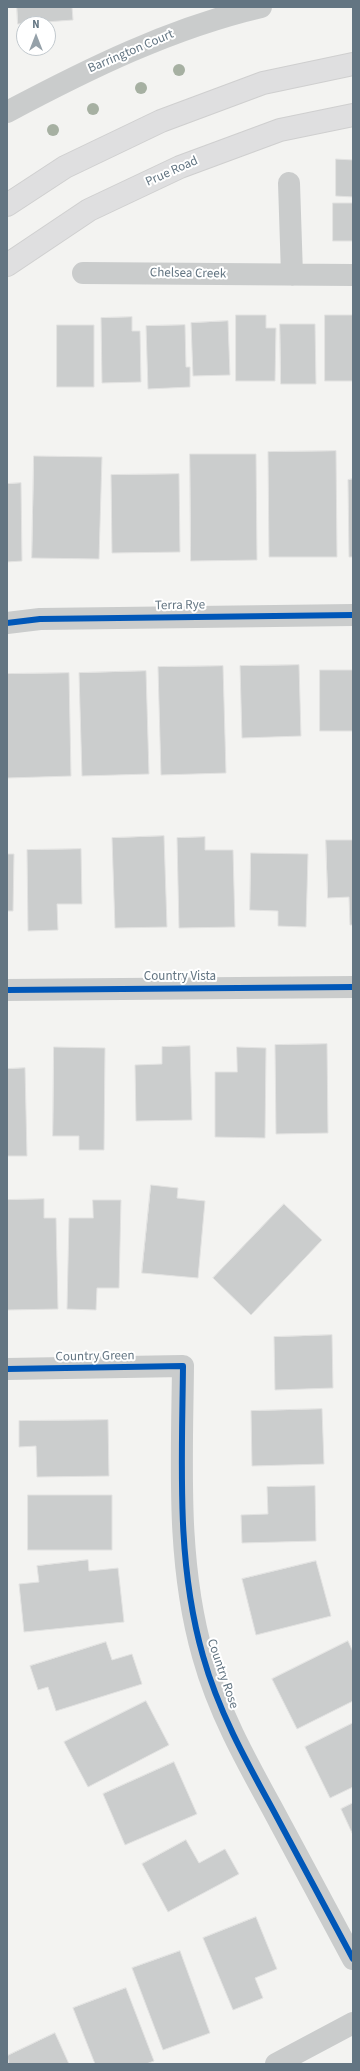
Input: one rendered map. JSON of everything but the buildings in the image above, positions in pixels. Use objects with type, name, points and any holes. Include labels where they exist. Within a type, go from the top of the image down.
[{"type":"main road","points":[[7,205],[65,167],[161,121],[263,83],[353,64]]},
{"type":"main road","name":"Prue Road","points":[[7,265],[89,210],[180,167],[280,130],[353,115]]},
{"type":"street","name":"Barrington Court","points":[[7,112],[78,74],[152,41],[239,12],[261,7]]},
{"type":"street","points":[[289,183],[292,275]]},
{"type":"street","name":"Chelsea Creek","points":[[83,273],[353,275]]},
{"type":"street","name":"Terra Rye","points":[[7,623],[40,619],[353,615]]},
{"type":"street","name":"Country Vista","points":[[7,990],[353,987]]},
{"type":"street","name":"Country Green","points":[[7,1369],[183,1366]]},
{"type":"street","name":"Country Rose","points":[[183,1366],[182,1517],[191,1606],[202,1656],[219,1704],[240,1750],[353,1959]]},
{"type":"street","points":[[276,2064],[353,2023]]},
{"type":"cycle path","points":[[7,623],[40,619],[353,615]]},
{"type":"cycle path","points":[[7,990],[353,987]]},
{"type":"cycle path","points":[[7,1369],[183,1366],[182,1512],[188,1585],[194,1621],[203,1656],[216,1696],[242,1753],[353,1959]]}]
